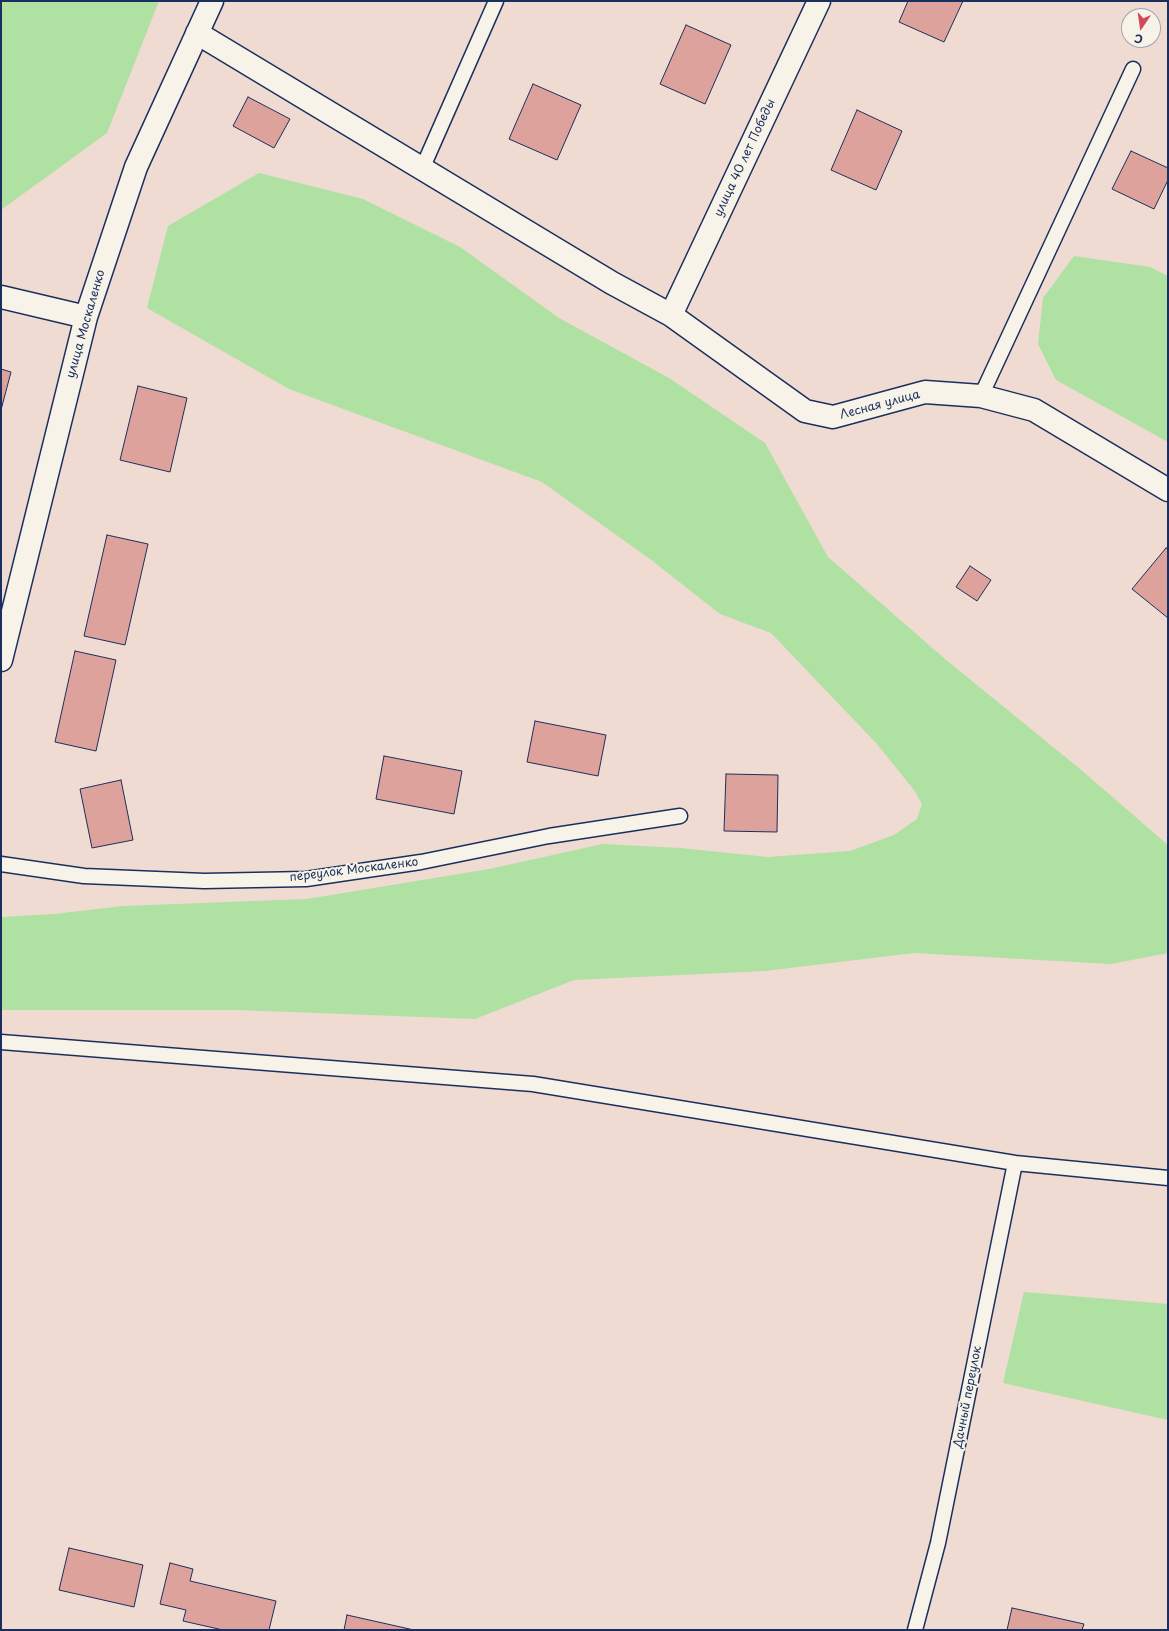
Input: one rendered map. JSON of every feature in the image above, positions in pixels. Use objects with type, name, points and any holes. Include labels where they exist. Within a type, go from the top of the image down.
[{"type":"street","name":"улица Москаленко","points":[[1,660],[86,316],[136,167],[212,1]]},
{"type":"street","name":"улица 40 лет Победы","points":[[671,315],[819,1]]},
{"type":"street","name":"Лесная улица","points":[[197,33],[612,283],[671,315],[805,411],[833,417],[925,392],[981,396],[1034,410],[1168,490]]},
{"type":"street","points":[[1,297],[86,316]]},
{"type":"lane","points":[[422,169],[496,1]]},
{"type":"lane","points":[[981,396],[1133,69]]},
{"type":"lane","name":"переулок Москаленко","points":[[1,864],[92,876],[204,881],[306,879],[422,862],[549,836],[680,816]]},
{"type":"lane","points":[[1,1042],[533,1084],[1015,1163],[1168,1178]]},
{"type":"lane","name":"Дачный переулок","points":[[915,1630],[938,1543],[1015,1163]]},
{"type":"green space","points":[[1,1],[159,1],[107,133],[1,210]]},
{"type":"green space","points":[[259,173],[363,199],[460,247],[559,318],[669,378],[765,443],[828,557],[945,659],[1080,769],[1168,845],[1168,953],[1111,964],[914,953],[765,971],[574,980],[475,1019],[238,1010],[1,1010],[1,917],[54,914],[123,906],[307,899],[489,869],[603,844],[680,848],[768,857],[850,851],[894,835],[917,819],[922,804],[914,790],[877,744],[771,633],[720,614],[650,559],[542,482],[289,389],[147,308],[168,226]]},
{"type":"green space","points":[[1074,256],[1150,267],[1168,276],[1168,442],[1056,380],[1038,344],[1043,298]]},
{"type":"green space","points":[[1024,1292],[1168,1304],[1168,1420],[1003,1383]]},
{"type":"building","points":[[908,1],[963,1],[944,42],[899,22]]},
{"type":"building","points":[[686,25],[731,45],[705,104],[660,84]]},
{"type":"building","points":[[533,84],[581,105],[557,160],[509,139]]},
{"type":"building","points":[[248,97],[290,119],[274,148],[233,126]]},
{"type":"building","points":[[857,110],[902,131],[876,190],[831,170]]},
{"type":"building","points":[[1131,151],[1168,168],[1168,180],[1154,209],[1112,189]]},
{"type":"building","points":[[1,369],[11,372],[1,410]]},
{"type":"building","points":[[138,386],[187,398],[170,472],[120,460]]},
{"type":"building","points":[[107,535],[148,544],[125,645],[84,636]]},
{"type":"building","points":[[1166,548],[1168,549],[1168,618],[1132,589]]},
{"type":"building","points":[[970,566],[991,580],[977,601],[956,587]]},
{"type":"building","points":[[75,651],[116,660],[96,751],[55,742]]},
{"type":"building","points":[[535,721],[606,735],[598,776],[527,762]]},
{"type":"building","points":[[384,756],[462,771],[454,814],[376,799]]},
{"type":"building","points":[[726,774],[778,775],[777,832],[724,831]]},
{"type":"building","points":[[121,780],[133,840],[92,848],[80,789]]},
{"type":"building","points":[[69,1548],[143,1565],[134,1607],[59,1590]]},
{"type":"building","points":[[170,1563],[193,1569],[190,1581],[276,1601],[269,1630],[223,1630],[183,1621],[186,1610],[160,1604]]},
{"type":"building","points":[[1012,1608],[1084,1624],[1082,1630],[1007,1630]]},
{"type":"building","points":[[347,1615],[414,1630],[344,1630]]}]
